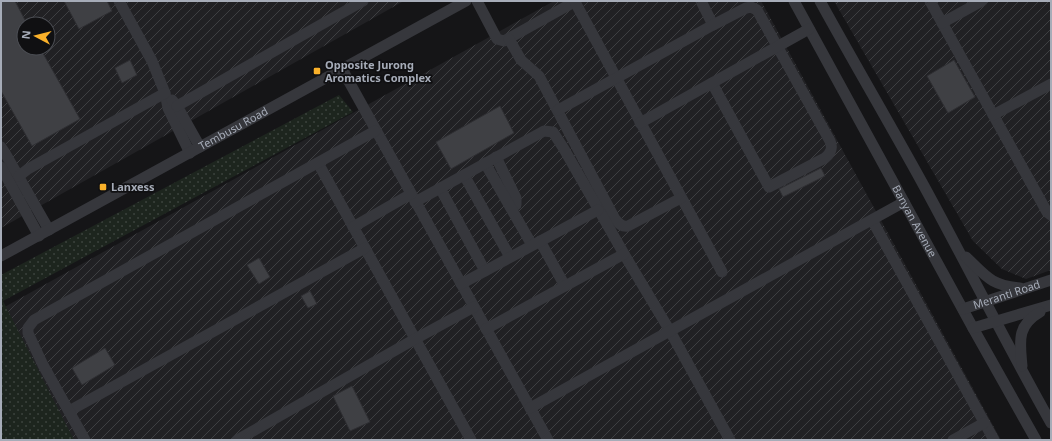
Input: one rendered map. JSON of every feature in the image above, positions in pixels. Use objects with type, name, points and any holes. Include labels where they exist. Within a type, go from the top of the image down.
[{"type":"street","points":[[119,1],[152,61],[165,93],[168,108],[195,150]]},
{"type":"street","points":[[177,106],[363,1]]},
{"type":"street","name":"Tembusu Road","points":[[1,256],[466,1]]},
{"type":"street","points":[[477,1],[497,39],[504,41],[575,1],[722,272]]},
{"type":"street","points":[[701,1],[713,25]]},
{"type":"street","name":"Banyan Avenue","points":[[794,1],[1036,440]]},
{"type":"street","points":[[820,1],[958,249],[1051,423]]},
{"type":"street","points":[[930,1],[1047,212],[1051,215]]},
{"type":"street","points":[[942,23],[982,1]]},
{"type":"street","points":[[558,110],[713,25],[746,8],[754,8],[757,10],[830,141],[831,150],[825,158],[769,187],[712,83]]},
{"type":"street","points":[[640,123],[809,29]]},
{"type":"street","points":[[509,39],[521,60],[539,76],[615,219],[620,224],[628,226],[681,198]]},
{"type":"street","points":[[342,69],[548,440]]},
{"type":"street","points":[[993,115],[1051,84]]},
{"type":"street","points":[[165,93],[177,106],[195,150]]},
{"type":"street","points":[[19,176],[165,93]]},
{"type":"street","points":[[85,440],[43,365],[28,333],[28,328],[34,320],[376,131]]},
{"type":"street","points":[[353,227],[413,198],[440,188],[544,131],[553,132],[670,331],[730,440]]},
{"type":"street","points":[[1,148],[19,176],[49,230]]},
{"type":"street","points":[[496,158],[516,198],[516,205],[511,208]]},
{"type":"street","points":[[318,163],[471,440]]},
{"type":"street","points":[[485,163],[511,208],[565,286]]},
{"type":"street","points":[[1,167],[39,236]]},
{"type":"street","points":[[464,175],[510,257]]},
{"type":"street","points":[[440,188],[485,271]]},
{"type":"street","points":[[530,408],[904,202]]},
{"type":"street","points":[[461,284],[598,210]]},
{"type":"street","points":[[872,220],[994,440]]},
{"type":"street","points":[[69,411],[365,248]]},
{"type":"street","points":[[958,249],[988,279],[1007,287],[1025,289]]},
{"type":"street","points":[[486,329],[624,254]]},
{"type":"street","name":"Meranti Road","points":[[963,308],[1051,280]]},
{"type":"street","points":[[1023,373],[1020,341],[1023,329],[1033,316],[1050,306]]},
{"type":"street","name":"Meranti Road","points":[[973,328],[1050,306]]},
{"type":"street","points":[[237,440],[474,307]]},
{"type":"street","points":[[953,440],[984,423]]},
{"type":"shaded area","points":[[1,1],[402,2],[1,228]]},
{"type":"shaded area","points":[[554,1],[761,1],[1001,440],[68,440],[1,309]]},
{"type":"shaded area","points":[[834,1],[1051,1],[1051,270],[1026,279],[1002,269],[973,241]]},
{"type":"shaded area","points":[[339,95],[353,112],[3,301],[74,440],[1,440],[1,275]]},
{"type":"building","points":[[1,1],[15,1],[23,16],[16,16],[16,56],[45,56],[80,119],[32,146],[1,91]]},
{"type":"building","points":[[64,1],[107,1],[112,11],[79,29]]},
{"type":"building","points":[[130,60],[137,75],[122,83],[115,68]]},
{"type":"building","points":[[954,60],[975,97],[948,113],[927,76]]},
{"type":"building","points":[[500,106],[514,133],[451,169],[436,142]]},
{"type":"building","points":[[821,168],[825,176],[783,197],[779,189]]},
{"type":"building","points":[[259,258],[270,277],[259,284],[247,265]]},
{"type":"building","points":[[310,291],[317,304],[308,308],[301,296]]},
{"type":"building","points":[[105,348],[115,365],[82,385],[72,368]]},
{"type":"building","points":[[352,386],[370,422],[350,431],[333,396]]},
{"type":"place","name":"Opposite Jurong Aromatics Complex","points":[[317,71]]},
{"type":"place","name":"Lanxess","points":[[103,187]]}]
